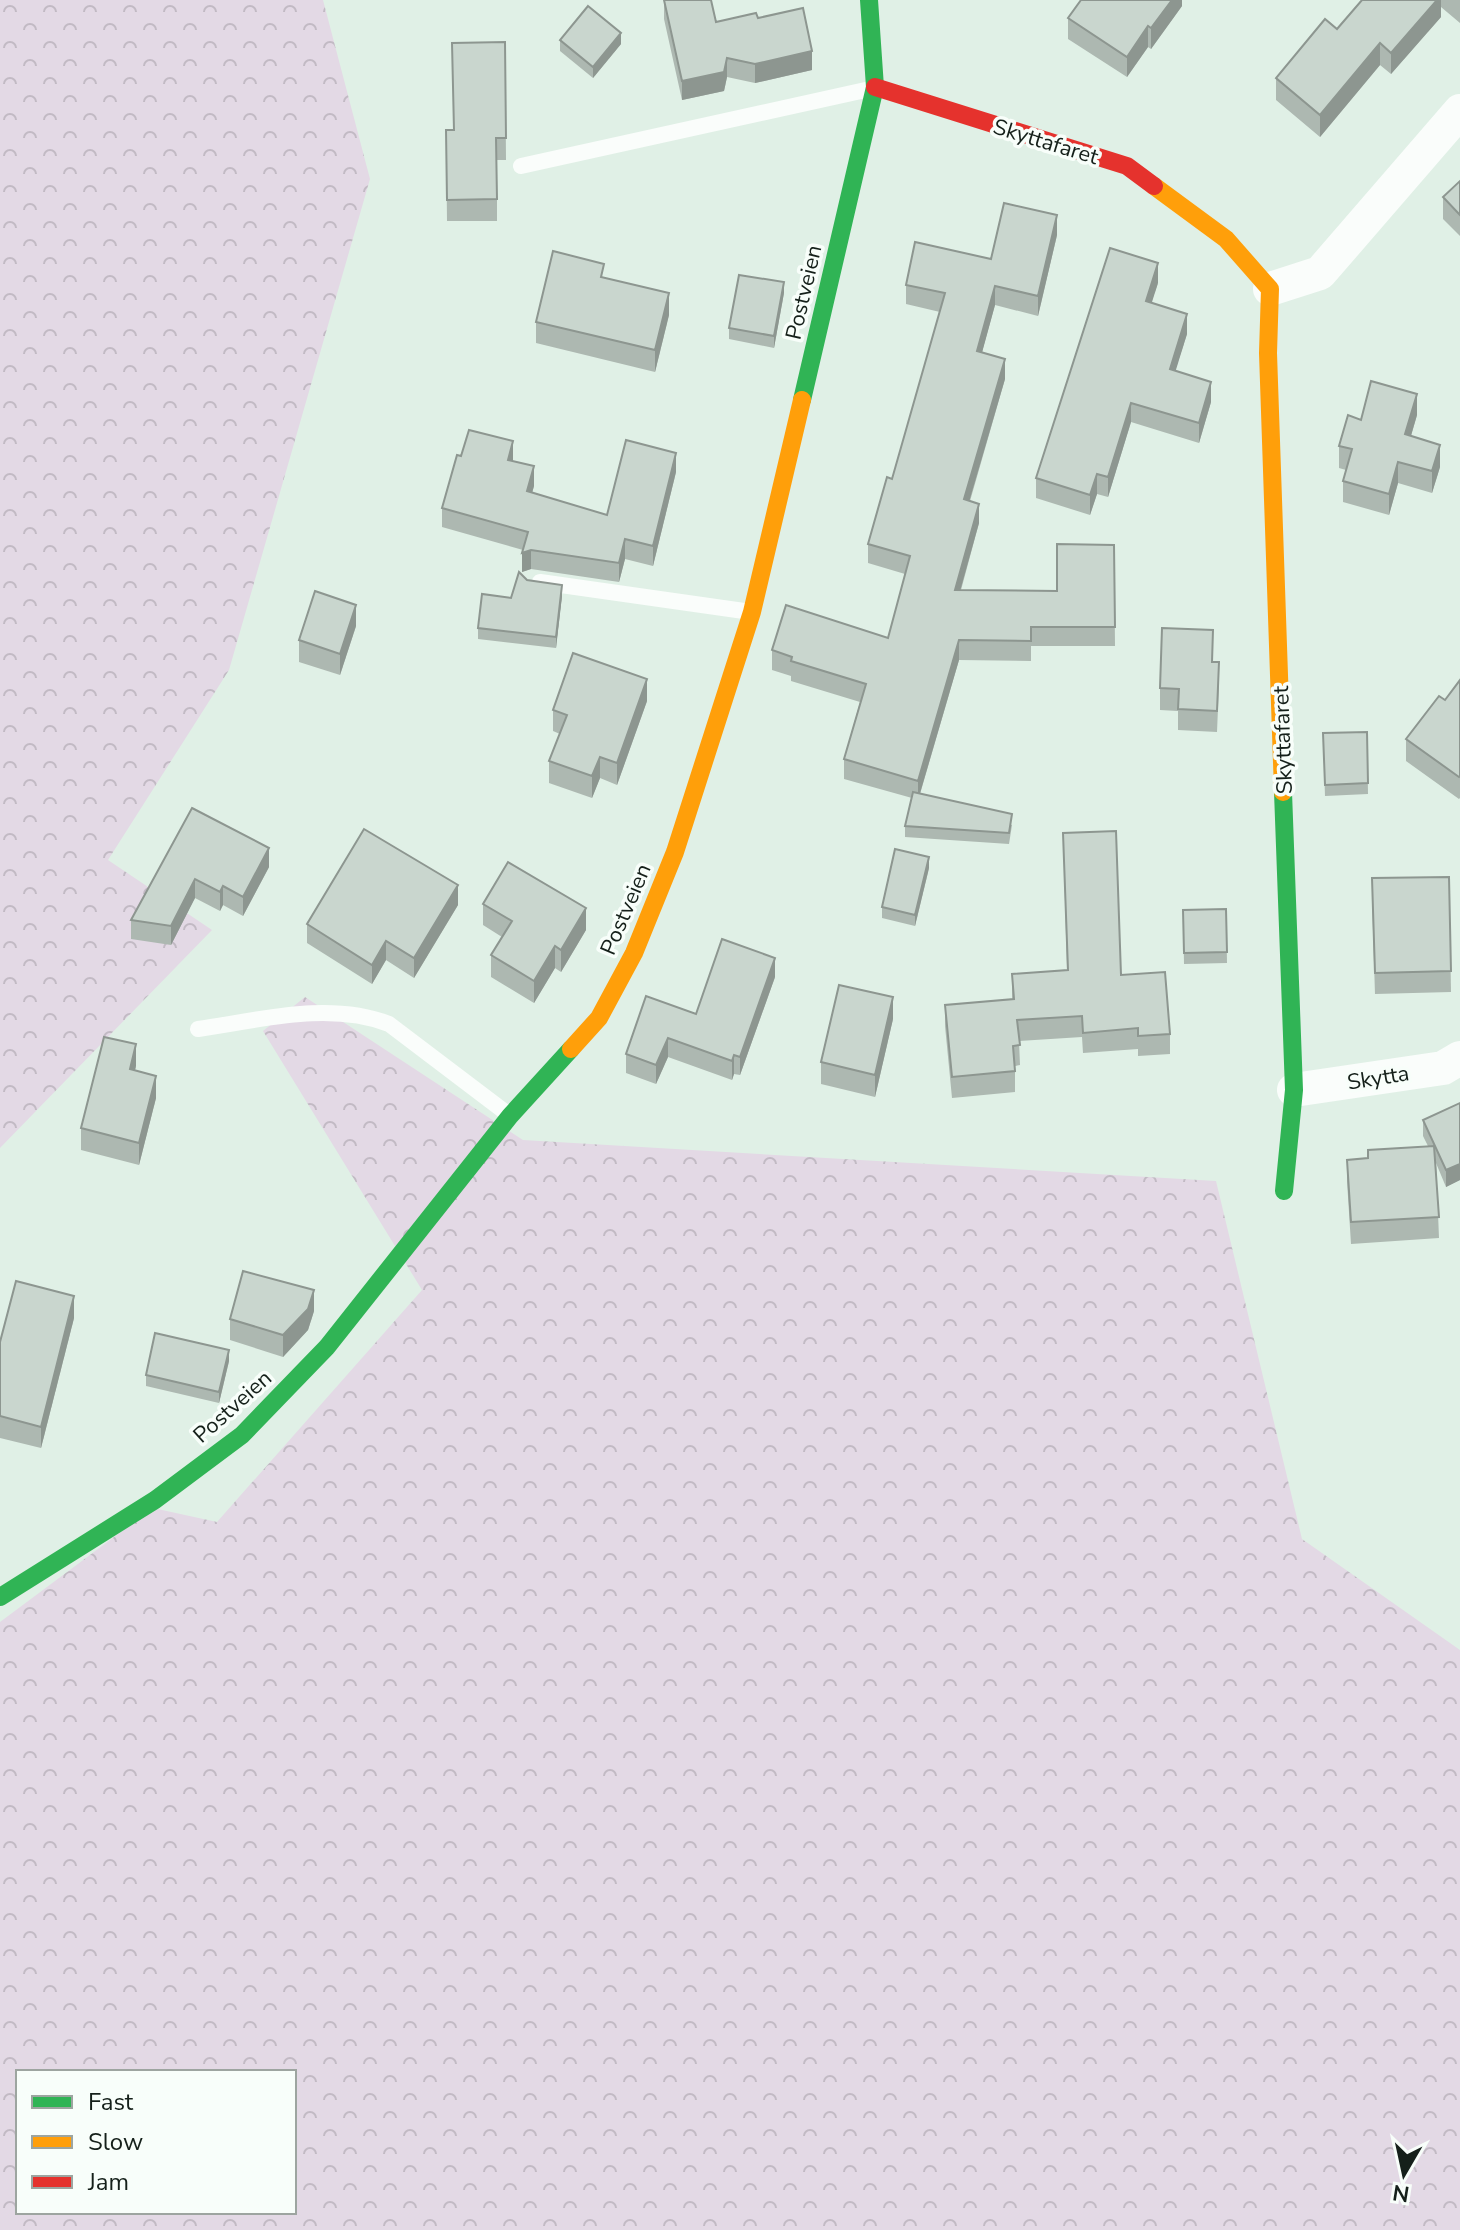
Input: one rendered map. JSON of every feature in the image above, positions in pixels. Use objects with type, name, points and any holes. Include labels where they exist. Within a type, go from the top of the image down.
[{"type":"street","name":"Postveien","points":[[0,1597],[155,1500],[242,1435],[327,1347],[510,1116],[599,1018],[634,953],[675,852],[752,612],[875,87],[869,0]]},
{"type":"street","name":"Skyttafaret","points":[[875,87],[1127,166],[1226,239],[1270,289],[1268,353],[1294,1090],[1284,1191]]},
{"type":"street","points":[[1270,289],[1320,273],[1460,111]]},
{"type":"street","name":"Skytta","points":[[1294,1090],[1443,1068],[1460,1058]]},
{"type":"lane","points":[[521,166],[875,87]]},
{"type":"lane","points":[[529,580],[752,612]]},
{"type":"lane","points":[[198,1029],[310,1014],[370,1017],[389,1024],[510,1116]]},
{"type":"green space","points":[[0,0],[323,0],[370,179],[229,670],[108,860],[212,930],[0,1148]]},
{"type":"green space","points":[[305,997],[523,1140],[1216,1181],[1302,1539],[1460,1650],[1460,2230],[0,2230],[0,1622],[153,1508],[217,1522],[422,1290],[263,1031]]},
{"type":"building","points":[[664,0],[711,0],[716,22],[756,13],[758,18],[803,8],[812,51],[755,64],[727,58],[724,72],[682,81]]},
{"type":"building","points":[[1081,0],[1172,0],[1151,28],[1148,26],[1127,57],[1068,18]]},
{"type":"building","points":[[1362,0],[1437,0],[1391,53],[1380,43],[1320,115],[1276,78],[1325,19],[1337,29]]},
{"type":"building","points":[[588,6],[621,33],[593,67],[560,40]]},
{"type":"building","points":[[505,42],[506,138],[496,138],[497,199],[447,200],[446,130],[454,130],[452,43]]},
{"type":"building","points":[[1460,181],[1460,215],[1443,197]]},
{"type":"building","points":[[1004,203],[1057,215],[1038,296],[995,286],[977,351],[1005,359],[964,499],[979,504],[955,590],[1057,591],[1057,544],[1114,545],[1115,627],[1031,627],[1031,641],[959,640],[918,781],[844,759],[866,684],[791,661],[792,657],[772,650],[786,605],[888,638],[910,556],[868,544],[887,477],[892,479],[945,293],[906,285],[915,242],[991,259]]},
{"type":"building","points":[[1110,248],[1158,263],[1146,301],[1187,314],[1170,369],[1211,382],[1199,423],[1131,403],[1108,477],[1097,474],[1090,495],[1036,478]]},
{"type":"building","points":[[553,251],[604,264],[601,277],[669,293],[655,350],[536,322]]},
{"type":"building","points":[[739,275],[784,282],[774,336],[729,328]]},
{"type":"building","points":[[1371,381],[1417,394],[1405,434],[1440,445],[1432,471],[1398,462],[1389,494],[1343,481],[1352,449],[1339,446],[1348,415],[1361,420]]},
{"type":"building","points":[[469,430],[513,441],[508,460],[534,466],[527,491],[607,515],[626,440],[676,453],[653,546],[625,539],[619,563],[531,550],[522,553],[528,532],[442,508],[457,455],[461,456]]},
{"type":"building","points":[[519,572],[527,580],[562,585],[556,637],[478,628],[482,594],[511,598]]},
{"type":"building","points":[[315,591],[356,605],[340,654],[299,640]]},
{"type":"building","points":[[1162,628],[1213,630],[1212,662],[1219,662],[1217,711],[1178,709],[1179,689],[1160,688]]},
{"type":"building","points":[[573,653],[647,679],[617,763],[600,757],[592,776],[549,761],[567,715],[553,710]]},
{"type":"building","points":[[1460,680],[1459,777],[1406,739],[1439,696],[1445,700]]},
{"type":"building","points":[[1367,732],[1368,783],[1325,785],[1323,733]]},
{"type":"building","points":[[913,792],[1012,814],[1009,833],[905,826]]},
{"type":"building","points":[[192,808],[269,848],[243,897],[223,886],[220,892],[195,879],[171,926],[131,920]]},
{"type":"building","points":[[364,829],[458,885],[414,958],[386,941],[372,965],[307,924]]},
{"type":"building","points":[[1116,831],[1121,975],[1165,972],[1170,1034],[1138,1036],[1138,1028],[1083,1033],[1082,1016],[1017,1020],[1020,1045],[1013,1046],[1015,1071],[952,1077],[945,1005],[1014,999],[1012,974],[1068,970],[1063,833]]},
{"type":"building","points":[[895,849],[929,857],[915,915],[882,907]]},
{"type":"building","points":[[508,862],[586,908],[561,950],[555,946],[534,981],[491,955],[512,921],[483,904]]},
{"type":"building","points":[[1449,877],[1451,971],[1375,973],[1372,878]]},
{"type":"building","points":[[1226,909],[1227,952],[1184,953],[1183,910]]},
{"type":"building","points":[[722,939],[775,958],[740,1057],[734,1055],[732,1061],[668,1038],[656,1065],[626,1054],[646,996],[696,1014]]},
{"type":"building","points":[[839,985],[893,997],[875,1075],[821,1062]]},
{"type":"building","points":[[104,1037],[136,1044],[130,1069],[156,1076],[139,1143],[81,1128]]},
{"type":"building","points":[[1460,1103],[1460,1164],[1446,1170],[1423,1120]]},
{"type":"building","points":[[1434,1146],[1439,1217],[1351,1222],[1347,1160],[1368,1158],[1368,1150]]},
{"type":"building","points":[[243,1271],[314,1290],[308,1309],[283,1335],[230,1319]]},
{"type":"building","points":[[16,1281],[74,1296],[41,1427],[0,1416],[0,1342]]},
{"type":"building","points":[[155,1333],[229,1350],[219,1392],[146,1375]]},
{"type":"traffic: fast","points":[[802,400],[875,87],[869,0]]},
{"type":"traffic: fast","points":[[1283,792],[1294,1090],[1284,1191]]},
{"type":"traffic: fast","points":[[0,1597],[155,1500],[242,1435],[327,1347],[510,1116],[571,1049]]},
{"type":"traffic: slow","points":[[1154,186],[1226,239],[1270,289],[1268,353],[1283,792]]},
{"type":"traffic: slow","points":[[571,1049],[599,1018],[634,953],[675,852],[752,612],[802,400]]},
{"type":"traffic: jam","points":[[875,87],[1127,166],[1154,186]]}]
